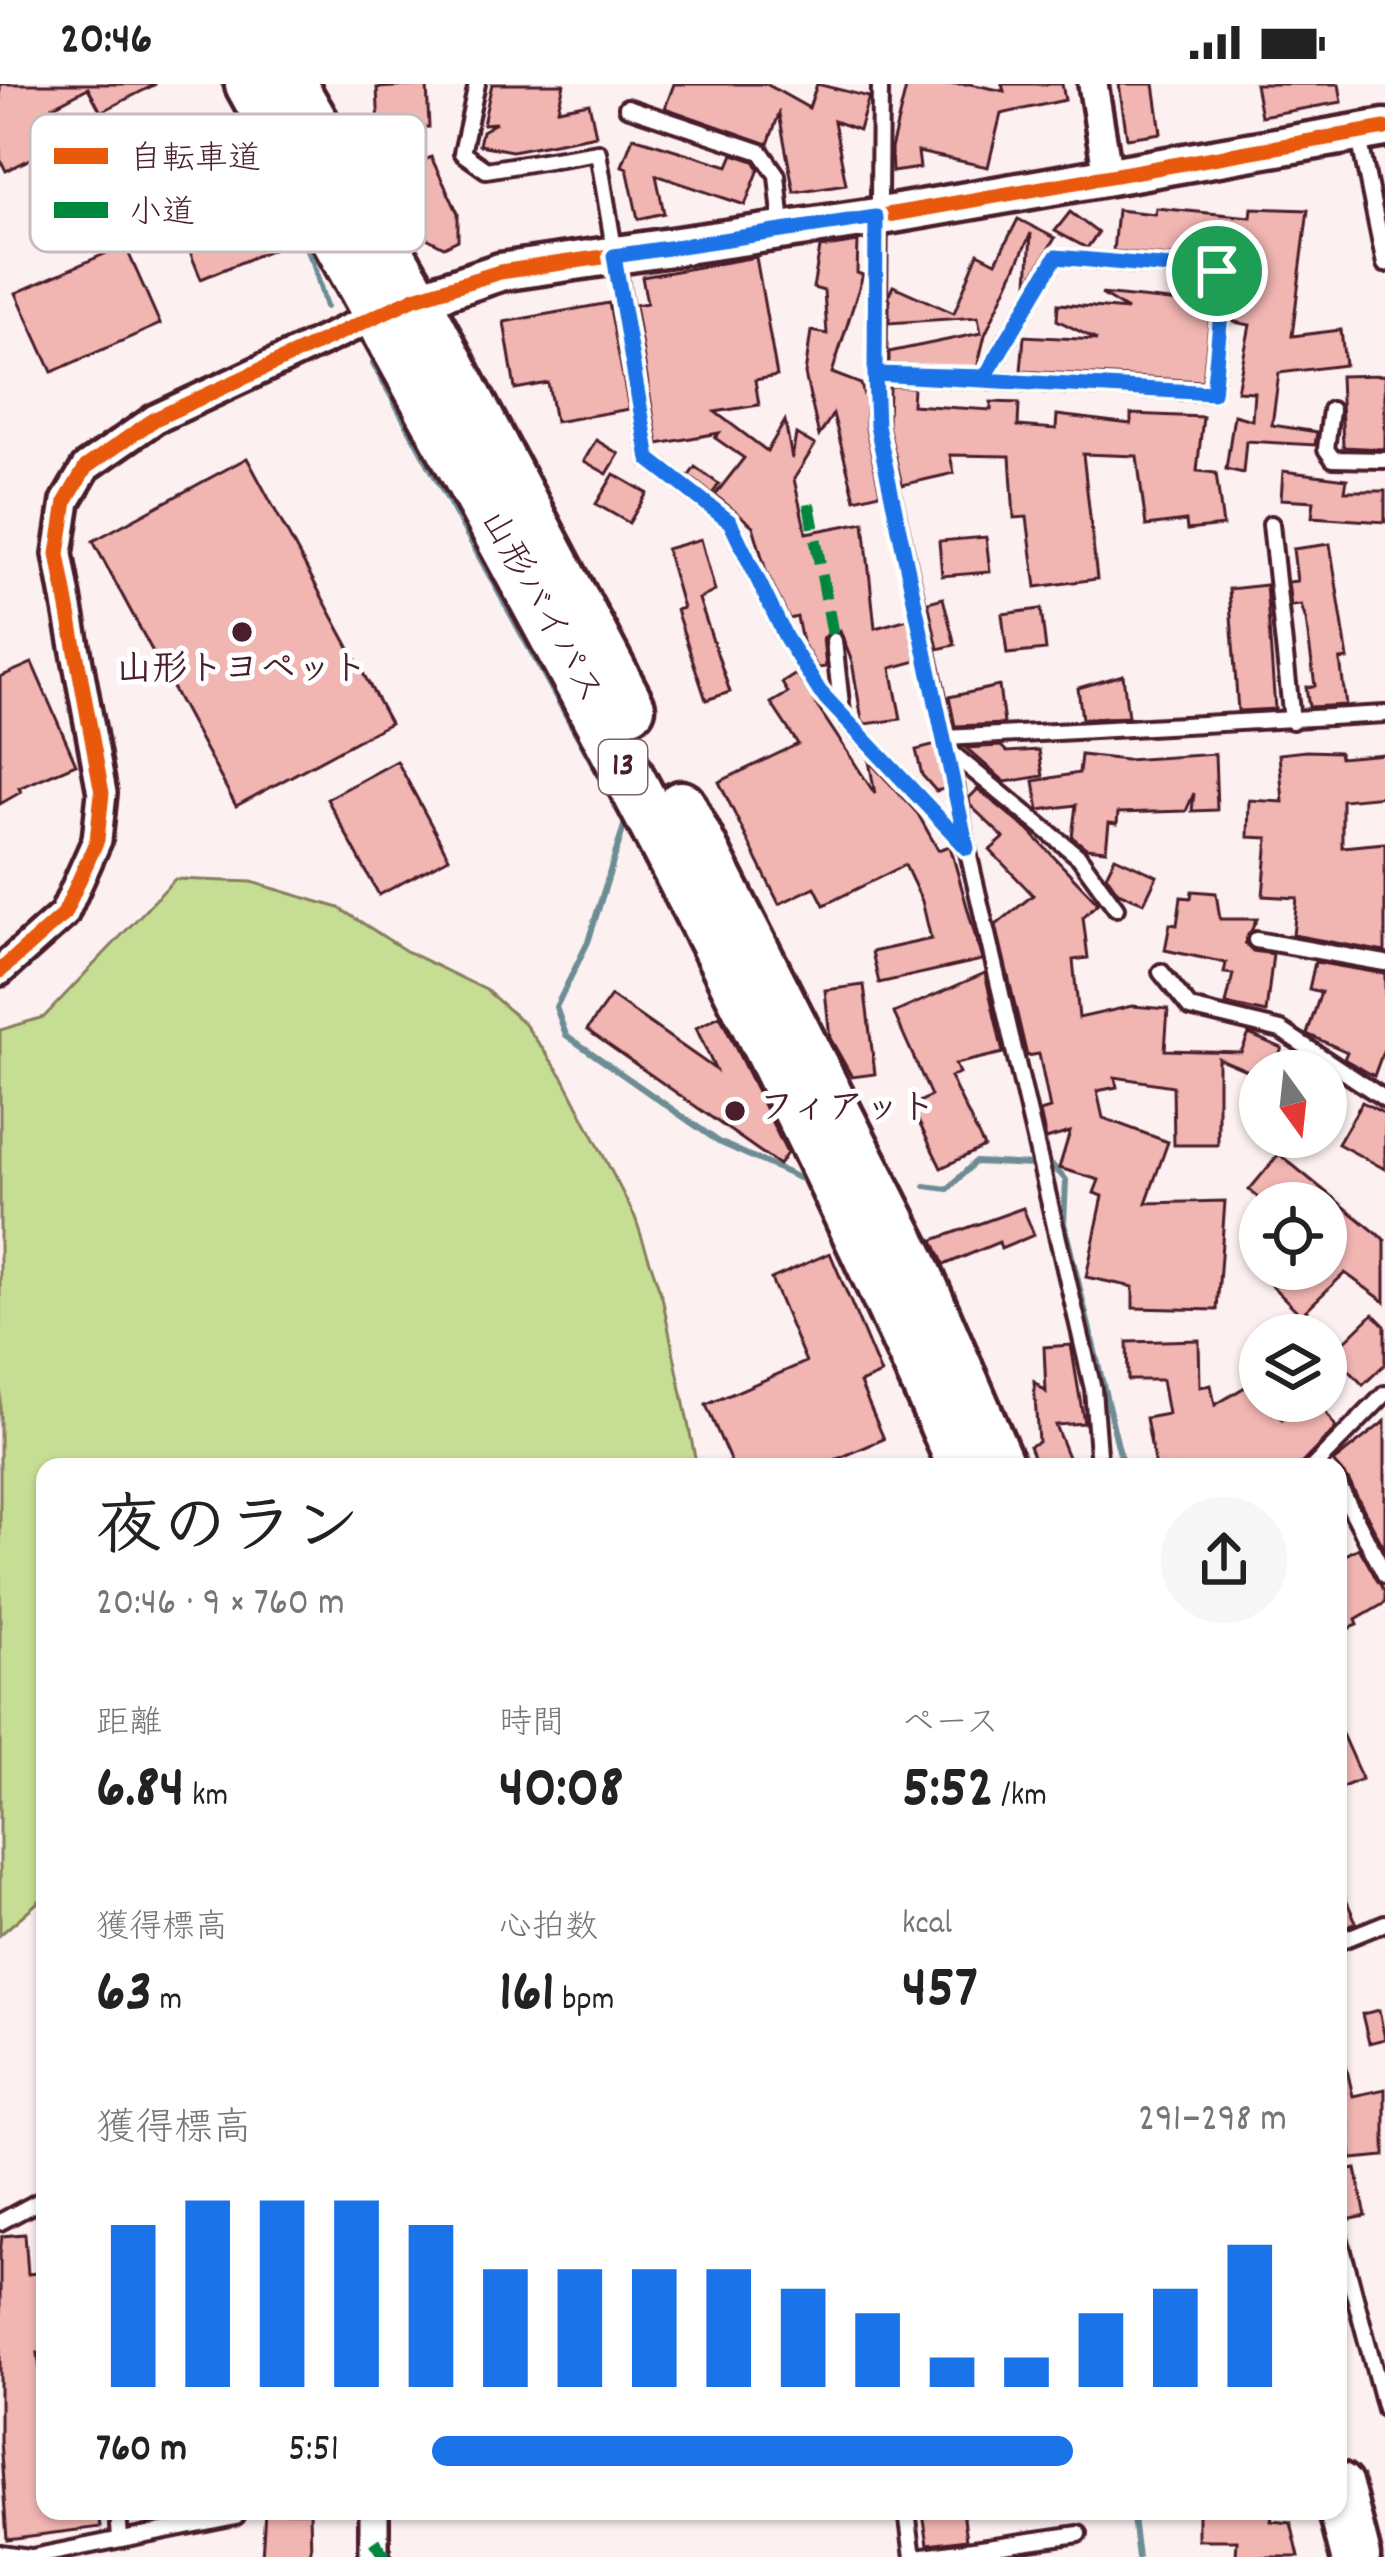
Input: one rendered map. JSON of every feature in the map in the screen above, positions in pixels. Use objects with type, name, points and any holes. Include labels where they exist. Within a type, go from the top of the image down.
[{"type":"highway","name":"山形バイパス","points":[[250,84],[270,114]]},
{"type":"highway","name":"山形バイパス","points":[[291,84],[305,114]]},
{"type":"highway","name":"山形バイパス","points":[[361,252],[397,306],[912,1262],[996,1458]]},
{"type":"highway","name":"山形バイパス","points":[[371,252],[609,739],[881,1277],[959,1458]]},
{"type":"street","points":[[1093,84],[1108,176]]},
{"type":"street","points":[[0,970],[64,914],[97,839],[102,793],[58,554],[66,501],[86,467],[154,419],[397,306],[500,272],[876,217],[1372,130]]},
{"type":"street","points":[[374,2520],[374,2557]]},
{"type":"lane","points":[[477,84],[462,154],[486,170],[598,152],[649,459],[730,522],[786,638],[820,692],[967,848]]},
{"type":"lane","points":[[880,84],[877,426],[1042,1186],[1093,1389],[1098,1458]]},
{"type":"lane","points":[[627,107],[761,152],[777,175],[783,231]]},
{"type":"lane","points":[[1372,130],[1385,264]]},
{"type":"lane","points":[[875,374],[1213,393],[1224,283],[1217,271],[1056,257],[985,377]]},
{"type":"lane","points":[[1331,410],[1326,449],[1333,459],[1385,460]]},
{"type":"lane","points":[[1270,524],[1292,721]]},
{"type":"lane","points":[[833,641],[842,713]]},
{"type":"lane","points":[[947,744],[1385,714]]},
{"type":"lane","points":[[947,744],[1078,857],[1116,908]]},
{"type":"lane","points":[[1256,940],[1385,963]]},
{"type":"lane","points":[[1161,972],[1190,1007],[1281,1030],[1385,1099]]},
{"type":"lane","points":[[1327,1458],[1385,1394]]},
{"type":"lane","points":[[1347,1501],[1385,1574]]},
{"type":"lane","points":[[1347,1938],[1385,1923]]},
{"type":"lane","points":[[0,2222],[36,2203]]},
{"type":"lane","points":[[1347,2267],[1385,2409]]},
{"type":"lane","points":[[119,2520],[120,2539]]},
{"type":"lane","points":[[0,2553],[31,2557],[216,2520]]},
{"type":"lane","points":[[909,2520],[915,2557],[1079,2534]]},
{"type":"green space","points":[[175,879],[252,882],[339,908],[406,951],[486,990],[524,1023],[563,1077],[635,1217],[662,1297],[695,1458],[36,1458],[36,1904],[0,1935],[0,1030],[44,1017]]},
{"type":"building","points":[[0,84],[156,84],[101,112],[88,88],[52,107],[56,114],[30,114],[30,159],[6,171],[0,159]]},
{"type":"building","points":[[492,84],[564,84],[558,109],[589,103],[596,135],[512,151],[479,145],[482,131],[496,123],[483,124]]},
{"type":"building","points":[[674,84],[766,84],[809,108],[817,84],[869,97],[859,130],[834,121],[846,184],[794,192],[779,114],[768,144],[665,108]]},
{"type":"building","points":[[907,84],[970,84],[1004,91],[1002,84],[1062,84],[1065,100],[1001,114],[988,167],[918,152],[920,168],[892,172],[891,149]]},
{"type":"building","points":[[1119,84],[1154,84],[1161,133],[1127,138]]},
{"type":"building","points":[[1255,84],[1339,84],[1342,102],[1261,116]]},
{"type":"building","points":[[427,85],[429,127],[426,114],[378,114],[377,88]]},
{"type":"building","points":[[633,137],[728,166],[733,154],[754,161],[759,169],[745,205],[656,175],[664,213],[638,219],[627,168],[622,166]]},
{"type":"building","points":[[431,157],[458,213],[458,240],[444,247],[426,238],[426,160]]},
{"type":"building","points":[[1156,208],[1251,217],[1252,208],[1308,210],[1292,336],[1341,330],[1345,365],[1279,373],[1272,425],[1317,432],[1315,445],[1246,441],[1243,473],[1226,469],[1234,415],[1252,420],[1254,392],[1237,391],[1250,325],[1234,322],[1240,262],[1113,251],[1117,210],[1155,214]]},
{"type":"building","points":[[1070,212],[1098,233],[1087,248],[1055,231]]},
{"type":"building","points":[[1018,219],[1055,238],[1028,283],[1031,233],[985,335],[977,368],[889,364],[889,352],[981,333],[978,317],[889,323],[893,286],[954,313],[978,253],[996,262]]},
{"type":"building","points":[[858,242],[857,273],[863,275],[832,373],[861,384],[863,392],[866,385],[866,428],[880,493],[855,499],[833,414],[819,436],[805,374],[811,331],[827,334],[824,291],[813,288],[820,248]]},
{"type":"building","points":[[109,252],[128,252],[160,324],[52,372],[16,293]]},
{"type":"building","points":[[190,252],[265,252],[201,279]]},
{"type":"building","points":[[756,257],[777,376],[755,380],[759,405],[715,412],[767,451],[785,421],[792,459],[796,434],[815,445],[794,479],[806,533],[864,522],[875,628],[908,619],[917,661],[891,668],[901,719],[866,724],[862,720],[852,662],[840,631],[823,638],[826,667],[818,668],[802,642],[797,617],[789,619],[766,571],[753,526],[715,495],[744,458],[715,438],[719,433],[658,444],[635,305],[647,303],[642,277]]},
{"type":"building","points":[[1101,294],[1211,305],[1203,381],[1021,371],[1024,336],[1097,340],[1057,320],[1058,304],[1127,310]]},
{"type":"building","points":[[609,303],[629,409],[555,422],[548,383],[515,389],[504,322]]},
{"type":"building","points":[[1385,375],[1385,449],[1343,447],[1340,376]]},
{"type":"building","points":[[889,386],[913,387],[912,405],[991,410],[991,402],[1019,403],[1018,426],[1056,429],[1057,415],[1131,424],[1131,414],[1203,417],[1197,471],[1216,473],[1223,526],[1187,530],[1186,521],[1146,526],[1137,456],[1083,454],[1097,579],[1036,587],[1027,517],[1014,518],[1010,456],[950,455],[954,473],[902,485],[888,425]]},
{"type":"building","points":[[596,440],[619,454],[607,474],[584,461]]},
{"type":"building","name":"山形トヨペット","points":[[247,458],[390,723],[236,806],[93,541]]},
{"type":"building","points":[[695,467],[719,484],[712,494],[689,476]]},
{"type":"building","points":[[1283,471],[1347,479],[1345,491],[1385,491],[1385,522],[1312,517],[1314,501],[1281,499]]},
{"type":"building","points":[[614,474],[647,493],[629,523],[596,504]]},
{"type":"building","points":[[986,537],[990,572],[942,576],[939,541]]},
{"type":"building","points":[[701,539],[715,591],[699,599],[730,692],[706,700],[676,610],[683,608],[666,549]]},
{"type":"building","points":[[1330,544],[1348,659],[1340,660],[1346,705],[1309,707],[1306,687],[1315,686],[1306,620],[1301,605],[1291,606],[1288,582],[1297,581],[1293,549]]},
{"type":"building","points":[[1266,585],[1275,709],[1238,711],[1229,589]]},
{"type":"building","points":[[943,598],[955,645],[938,649],[928,602]]},
{"type":"building","points":[[1041,609],[1046,650],[1007,654],[1002,614]]},
{"type":"building","points":[[32,663],[76,764],[19,788],[21,792],[0,804],[0,677]]},
{"type":"building","points":[[796,674],[875,794],[869,761],[918,814],[938,850],[950,846],[982,960],[879,983],[872,952],[931,939],[922,901],[905,865],[824,905],[815,887],[779,904],[719,782],[798,744],[771,703],[788,693],[782,683]]},
{"type":"building","points":[[1123,675],[1128,717],[1082,719],[1078,688]]},
{"type":"building","points":[[999,686],[1004,724],[955,726],[949,697]]},
{"type":"building","points":[[936,745],[944,789],[936,791],[922,775],[916,750]]},
{"type":"building","points":[[1001,746],[1007,752],[1039,750],[1043,776],[1005,782],[966,748]]},
{"type":"building","points":[[1339,752],[1340,758],[1385,754],[1385,796],[1342,800],[1342,847],[1385,843],[1385,952],[1293,935],[1297,898],[1263,896],[1268,838],[1248,837],[1249,800],[1283,802],[1279,754]]},
{"type":"building","points":[[1215,754],[1217,810],[1192,811],[1194,793],[1186,811],[1118,813],[1117,824],[1109,823],[1106,850],[1086,848],[1072,837],[1076,805],[1039,810],[1034,781],[1079,773],[1081,755],[1126,760]]},
{"type":"building","points":[[397,761],[449,858],[379,895],[327,799]]},
{"type":"building","points":[[978,789],[1028,830],[1098,903],[1083,917],[1088,958],[1073,960],[1079,1018],[1132,1006],[1168,1009],[1165,1050],[1239,1052],[1239,1067],[1218,1058],[1218,1145],[1174,1145],[1173,1086],[1115,1077],[1117,1087],[1097,1091],[1103,1118],[1168,1142],[1146,1203],[1225,1201],[1217,1310],[1133,1308],[1133,1287],[1086,1277],[1103,1196],[1094,1193],[1099,1180],[1059,1168],[1070,1132],[1046,1139],[1040,1112],[1050,1109],[1039,1054],[1027,1056],[996,925],[1033,895],[990,850],[1004,838],[970,805],[969,798]]},
{"type":"building","points":[[1115,857],[1157,876],[1144,903],[1118,892],[1106,875]]},
{"type":"building","points":[[1192,891],[1216,893],[1220,919],[1257,919],[1245,943],[1253,951],[1273,954],[1266,1013],[1226,1004],[1233,974],[1224,973],[1226,963],[1165,950],[1170,924],[1177,925],[1181,897],[1191,898]]},
{"type":"building","points":[[1315,962],[1385,974],[1385,1046],[1374,1076],[1347,1061],[1347,1050],[1307,1034],[1321,992],[1309,989]]},
{"type":"building","points":[[985,973],[1003,1053],[955,1064],[959,1073],[950,1077],[984,1147],[941,1168],[911,1106],[931,1096],[894,1013]]},
{"type":"building","points":[[864,985],[875,1074],[852,1077],[830,1038],[825,990]]},
{"type":"building","name":"フィアット","points":[[611,996],[715,1069],[696,1028],[720,1016],[787,1153],[779,1165],[587,1030]]},
{"type":"building","points":[[1249,1034],[1281,1050],[1242,1050]]},
{"type":"building","points":[[1362,1102],[1385,1114],[1385,1169],[1347,1149],[1347,1128]]},
{"type":"building","points":[[1276,1158],[1284,1158],[1314,1182],[1256,1182]]},
{"type":"building","points":[[1023,1208],[1034,1235],[1001,1249],[999,1242],[944,1265],[933,1240]]},
{"type":"building","points":[[1347,1209],[1385,1240],[1385,1302],[1347,1274]]},
{"type":"building","points":[[830,1253],[881,1374],[860,1383],[884,1439],[840,1458],[729,1458],[706,1405],[806,1362],[771,1279]]},
{"type":"building","points":[[1276,1290],[1327,1290],[1302,1314]]},
{"type":"building","points":[[1373,1314],[1385,1326],[1385,1364],[1363,1385],[1347,1368],[1347,1339]]},
{"type":"building","points":[[1199,1340],[1200,1387],[1211,1385],[1215,1405],[1239,1391],[1239,1422],[1332,1422],[1336,1428],[1307,1458],[1153,1458],[1146,1418],[1168,1414],[1162,1380],[1128,1380],[1127,1342]]},
{"type":"building","points":[[1071,1345],[1084,1423],[1055,1425],[1068,1458],[1034,1458],[1029,1446],[1038,1442],[1034,1382],[1046,1392],[1044,1347]]},
{"type":"building","points":[[1385,1421],[1385,1550],[1347,1478],[1347,1458],[1338,1458]]},
{"type":"building","points":[[1359,1548],[1385,1593],[1385,1603],[1347,1629],[1347,1554]]},
{"type":"building","points":[[1347,1745],[1362,1779],[1347,1785]]},
{"type":"building","points":[[1347,1902],[1356,1922],[1347,1926]]},
{"type":"building","points":[[1379,2010],[1385,2039],[1369,2043],[1362,2014]]},
{"type":"building","points":[[1347,2070],[1353,2096],[1385,2089],[1385,2156],[1352,2159]]},
{"type":"building","points":[[1356,2169],[1366,2216],[1347,2220],[1347,2170]]},
{"type":"building","points":[[25,2234],[28,2274],[36,2273],[36,2520],[100,2520],[101,2527],[7,2539],[0,2440],[2,2236]]},
{"type":"building","points":[[264,2520],[310,2520],[311,2557],[262,2557]]},
{"type":"building","points":[[924,2520],[964,2520],[967,2539],[928,2544]]},
{"type":"building","points":[[1198,2520],[1291,2523],[1299,2557],[1236,2557],[1237,2540],[1198,2540]]},
{"type":"waterway","points":[[223,84],[238,114]]},
{"type":"waterway","points":[[308,252],[326,307]]},
{"type":"waterway","points":[[373,363],[625,823],[588,942],[556,1007],[566,1035],[719,1142],[812,1184]]},
{"type":"waterway","points":[[925,1186],[948,1189],[975,1162],[1053,1166],[1066,1180],[1064,1223],[1121,1458]]},
{"type":"waterway","points":[[1133,2520],[1138,2557]]},
{"type":"marked path","points":[[809,504],[834,641]]},
{"type":"marked path","points":[[374,2541],[385,2557]]},
{"type":"cycle path","points":[[0,971],[64,914],[97,840],[102,793],[58,554],[66,501],[86,467],[155,419],[415,298],[500,272],[876,217],[1385,128]]},
{"type":"place","name":"山形トヨペット","points":[[242,632]]},
{"type":"place","name":"フィアット","points":[[735,1111]]},
{"type":"route","points":[[1217,271],[1056,257],[985,377],[875,374],[876,217],[614,256],[649,459],[730,522],[786,638],[820,692],[890,760],[967,848],[877,426],[875,374],[1213,393],[1224,283],[1217,271]]}]
